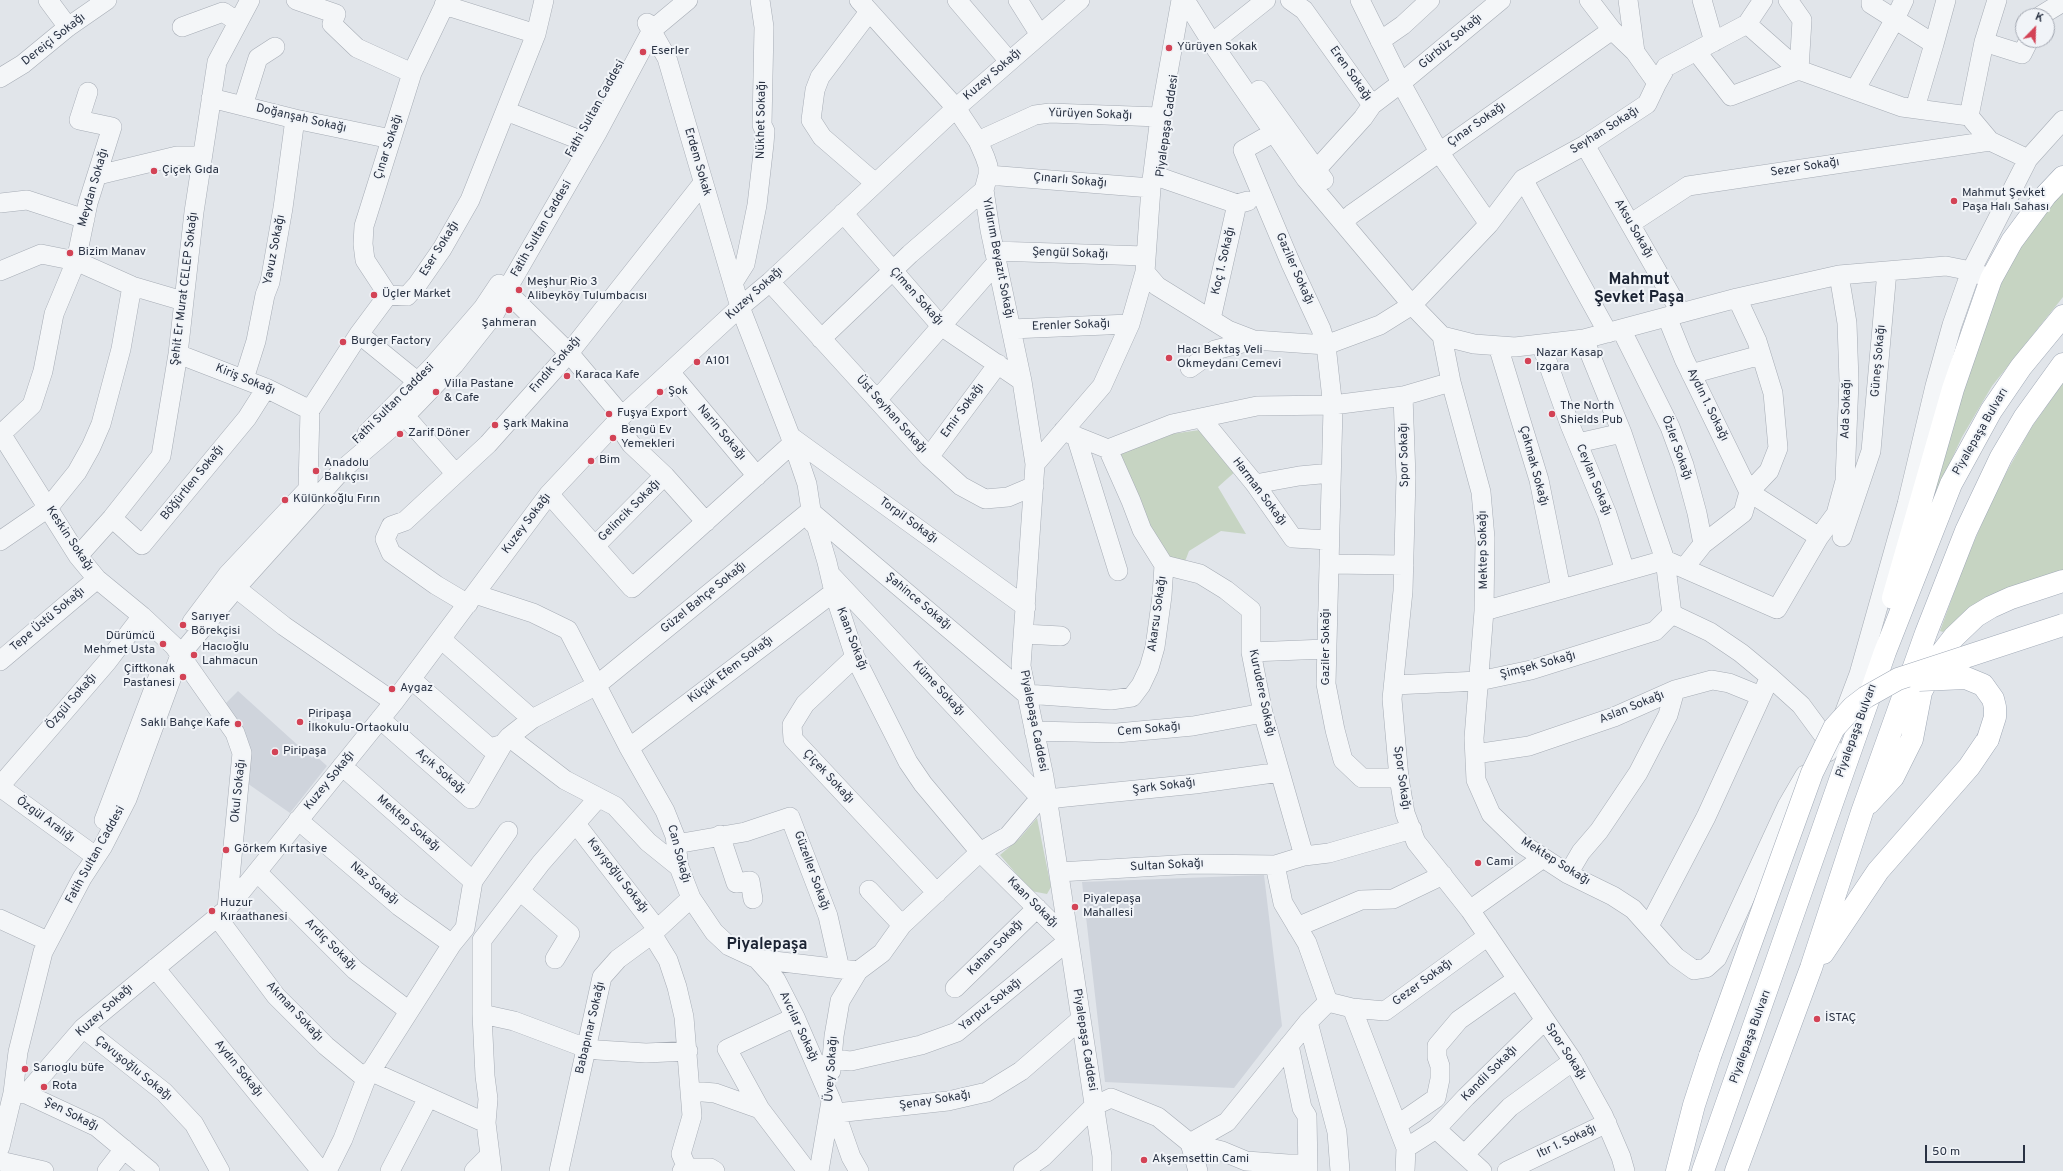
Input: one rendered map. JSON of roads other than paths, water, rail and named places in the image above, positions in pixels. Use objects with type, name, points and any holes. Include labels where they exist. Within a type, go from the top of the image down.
[{"type":"main road","points":[[1885,652],[1891,606],[1944,387],[1991,279],[2012,241],[2046,195],[2063,177]]},
{"type":"main road","name":"Piyalepaşa Bulvarı","points":[[1703,1171],[1839,754],[1885,652],[1936,521],[1967,453],[1992,411],[2021,367],[2063,316]]},
{"type":"main road","points":[[1736,1171],[1811,968],[1862,812],[1926,633],[1966,531],[2001,457],[2024,418],[2063,364]]},
{"type":"main road","points":[[1862,812],[1893,777],[1912,739],[1921,692],[1940,655],[1954,637],[1976,616],[1991,607],[2063,581]]},
{"type":"main road","points":[[1677,1171],[1694,1105],[1710,1056],[1812,773],[1834,728],[1853,707],[1878,689],[1898,679],[2063,625]]},
{"type":"main road","points":[[1811,968],[1843,924],[1878,871],[1969,767],[1988,739],[1995,717],[1995,707],[1990,692],[1983,685],[1966,678],[1898,679]]},
{"type":"street","points":[[48,0],[68,28]]},
{"type":"street","name":"Dereiçi Sokağı","points":[[0,78],[23,64],[68,28],[107,0]]},
{"type":"street","name":"Şehit Er Murat CELEP Sokağı","points":[[78,556],[112,518],[161,456],[178,354],[183,301],[202,156],[210,98],[217,62],[250,0]]},
{"type":"street","points":[[296,0],[336,14],[332,24],[357,48],[412,73]]},
{"type":"street","name":"Eser Sokağı","points":[[388,295],[407,296],[417,285],[442,249],[470,200],[536,34],[544,0]]},
{"type":"street","points":[[649,26],[671,0]]},
{"type":"street","points":[[649,26],[688,0]]},
{"type":"street","name":"Nükhet Sokağı","points":[[733,283],[745,264],[757,205],[764,144],[764,131],[762,124],[764,28],[760,0]]},
{"type":"street","points":[[957,0],[1009,61]]},
{"type":"street","points":[[1018,0],[1040,34]]},
{"type":"street","name":"Kuzey Sokağı","points":[[10,1096],[84,1028],[222,913],[257,872],[412,679],[549,494],[619,419],[740,306],[770,282],[874,182],[1009,61],[1080,0]]},
{"type":"street","points":[[1216,40],[1266,0]]},
{"type":"street","name":"Eren Sokağı","points":[[1290,0],[1304,10],[1372,105],[1401,83]]},
{"type":"street","points":[[1360,0],[1401,83],[1439,152],[1489,224]]},
{"type":"street","points":[[1380,41],[1402,25],[1430,0]]},
{"type":"street","name":"Gürbüz Sokağı","points":[[1401,83],[1501,0]]},
{"type":"street","points":[[1589,0],[1612,30],[1635,52],[1656,84]]},
{"type":"street","points":[[1594,0],[1612,30]]},
{"type":"street","points":[[1628,0],[1635,52]]},
{"type":"street","points":[[1702,0],[1714,42]]},
{"type":"street","points":[[1763,0],[1747,24],[1800,70],[1902,107],[1969,116],[1990,141],[2028,159]]},
{"type":"street","points":[[1788,0],[1802,20],[1800,70]]},
{"type":"street","points":[[1871,0],[1872,4],[1934,44]]},
{"type":"street","points":[[1855,90],[1904,0]]},
{"type":"street","points":[[1916,108],[1946,0]]},
{"type":"street","points":[[446,2],[536,34]]},
{"type":"street","name":"Çınar Sokağı","points":[[388,295],[365,260],[363,244],[364,226],[412,73],[446,2]]},
{"type":"street","points":[[1190,2],[1311,174],[1347,218],[1412,305],[1442,336],[1474,344],[1515,347],[1584,339],[1736,298],[1839,274],[1946,266],[1971,270],[1991,279]]},
{"type":"street","name":"Piyalepaşa Caddesi","points":[[1102,1171],[1102,1156],[1069,940],[1034,731],[1021,666],[1035,464],[1069,434],[1102,386],[1130,324],[1145,260],[1155,180],[1160,117],[1190,2]]},
{"type":"street","name":"Piyalepaşa Caddesi","points":[[1155,180],[1172,87],[1190,2]]},
{"type":"street","points":[[1969,116],[1992,2]]},
{"type":"street","points":[[2053,8],[2063,2]]},
{"type":"street","points":[[864,6],[820,77],[815,90],[811,120],[822,137],[874,182]]},
{"type":"street","name":"Yıldırım Beyazıt Sokağı","points":[[864,6],[956,108],[978,141],[988,166],[986,182],[996,257],[1022,381],[1035,464]]},
{"type":"street","points":[[182,27],[223,12],[238,22]]},
{"type":"street","name":"Seyhan Sokağı","points":[[1523,179],[1585,145],[1647,104],[1666,67],[1747,24]]},
{"type":"street","name":"Fathi Sultan Caddesi","points":[[10,1096],[29,962],[41,938],[91,853],[159,676],[228,574],[308,488],[396,406],[494,292],[614,80],[633,42],[649,26]]},
{"type":"street","name":"Erdem Sokak","points":[[649,26],[667,58],[740,306]]},
{"type":"street","name":"Fatih Sultan Caddesi","points":[[0,1147],[18,1052],[43,952],[82,878],[103,846],[127,799],[177,650],[236,588],[343,469],[405,416],[454,365],[495,313],[506,290],[597,134],[649,26]]},
{"type":"street","name":"Çınar Sokağı","points":[[1347,218],[1612,30]]},
{"type":"street","points":[[1984,42],[2022,54],[2025,48]]},
{"type":"street","points":[[243,106],[258,58],[275,47]]},
{"type":"street","points":[[1696,51],[1731,96],[1800,70]]},
{"type":"street","points":[[0,67],[23,64]]},
{"type":"street","name":"Meydan Sokağı","points":[[1,434],[32,405],[43,371],[54,314],[76,261],[85,219],[112,127],[79,120],[88,92]]},
{"type":"street","name":"Doğanşah Sokağı","points":[[210,98],[295,119],[391,139]]},
{"type":"street","points":[[1311,174],[1363,118],[1372,105]]},
{"type":"street","points":[[506,111],[580,140]]},
{"type":"street","name":"Yürüyen Sokağı","points":[[978,141],[1035,115],[1050,113],[1160,117]]},
{"type":"street","name":"Yavuz Sokağı","points":[[244,379],[256,341],[265,295],[270,282],[295,119]]},
{"type":"street","points":[[1839,754],[1859,674],[1907,504],[1944,387],[1952,324],[1971,270],[2028,159],[2063,120]]},
{"type":"street","name":"Gaziler Sokağı","points":[[1279,130],[1243,150],[1321,329],[1326,345],[1333,405],[1326,684],[1334,730],[1343,760],[1362,778],[1399,778]]},
{"type":"street","name":"Sezer Sokağı","points":[[1630,224],[1688,186],[1990,141]]},
{"type":"street","name":"Aksu Sokağı","points":[[1585,145],[1630,224],[1674,315]]},
{"type":"street","points":[[98,175],[177,156],[202,156]]},
{"type":"street","points":[[1145,260],[1157,286],[1228,330],[1254,340],[1326,345],[1380,325],[1412,305],[1489,224],[1523,179]]},
{"type":"street","name":"Özler Sokağı","points":[[1523,179],[1615,331],[1670,427],[1684,465],[1703,544]]},
{"type":"street","name":"Çınarlı Sokağı","points":[[986,182],[1155,180],[1237,204]]},
{"type":"street","points":[[821,339],[986,182]]},
{"type":"street","name":"Fındık Sokağı","points":[[472,599],[436,584],[391,553],[385,539],[391,526],[404,522],[455,473],[488,444],[569,353],[703,183]]},
{"type":"street","points":[[1237,204],[1263,197]]},
{"type":"street","points":[[0,202],[27,200],[85,219]]},
{"type":"street","name":"Koç 1. Sokağı","points":[[1211,319],[1237,204]]},
{"type":"street","name":"Çimen Sokağı","points":[[842,213],[941,326],[1022,381]]},
{"type":"street","points":[[0,271],[41,254],[76,261],[132,286],[183,301]]},
{"type":"street","points":[[877,400],[941,326],[996,257]]},
{"type":"street","name":"Şengül Sokağı","points":[[996,257],[1145,260]]},
{"type":"street","name":"Güneş Sokağı","points":[[1842,537],[1871,451],[1887,271]]},
{"type":"street","name":"Ada Sokağı","points":[[1684,568],[1778,609],[1819,537],[1836,514],[1845,481],[1849,380],[1847,323],[1839,274]]},
{"type":"street","name":"Üst Seyhan Sokağı","points":[[770,282],[929,457],[961,486],[985,499],[1008,497],[1034,486]]},
{"type":"street","points":[[0,541],[48,508],[77,472],[101,424],[121,350],[132,286]]},
{"type":"street","points":[[506,290],[569,353],[619,419],[631,444],[665,476],[706,522]]},
{"type":"street","points":[[308,488],[310,410],[359,334],[388,295]]},
{"type":"street","points":[[1484,610],[1665,560],[1684,568],[1703,544],[1743,513],[1749,492],[1769,471],[1778,448],[1773,394],[1761,355],[1736,298]]},
{"type":"street","name":"Kaan Sokağı","points":[[740,306],[792,440],[807,484],[810,510],[855,657],[908,762],[919,779],[980,852],[1069,940]]},
{"type":"street","name":"Aydın 1. Sokağı","points":[[1674,315],[1691,374],[1749,492]]},
{"type":"street","name":"Erenler Sokağı","points":[[1011,329],[1130,324]]},
{"type":"street","points":[[359,334],[418,382]]},
{"type":"street","name":"Mektep Sokağı","points":[[1442,336],[1452,382],[1481,492],[1485,538],[1484,610],[1474,738],[1476,780],[1491,814],[1522,844],[1568,874],[1612,896],[1633,909],[1676,957],[1694,970],[1706,968],[1717,958],[1787,806],[1805,775],[1839,754]]},
{"type":"street","points":[[1584,339],[1622,433],[1665,560],[1672,614],[1710,632],[1741,653],[1770,677],[1801,705],[1839,754]]},
{"type":"street","points":[[1190,368],[1215,350],[1254,340]]},
{"type":"street","name":"Ceylan Sokağı","points":[[1541,344],[1578,443],[1607,514],[1625,572]]},
{"type":"street","name":"Çakmak Sokağı","points":[[1498,346],[1539,480],[1561,589]]},
{"type":"street","name":"Kiriş Sokağı","points":[[178,354],[266,388],[310,410]]},
{"type":"street","points":[[1691,374],[1761,355]]},
{"type":"street","name":"Emir Sokağı","points":[[929,457],[998,364]]},
{"type":"street","name":"Narin Sokağı","points":[[670,372],[757,476]]},
{"type":"street","points":[[1069,434],[1108,449],[1172,424],[1257,406],[1333,405],[1403,396],[1452,382]]},
{"type":"street","name":"Böğürtlen Sokağı","points":[[112,518],[142,545],[247,418],[266,388]]},
{"type":"street","name":"Spor Sokağı","points":[[1403,396],[1406,477],[1404,565],[1403,591],[1392,699],[1399,778],[1405,813],[1416,842],[1470,910],[1573,1061],[1607,1123],[1621,1156],[1624,1171]]},
{"type":"street","points":[[405,416],[455,473]]},
{"type":"street","name":"Harman Sokağı","points":[[1201,418],[1255,484],[1293,538],[1329,540]]},
{"type":"street","points":[[1578,443],[1622,433]]},
{"type":"street","name":"Keskin Sokağı","points":[[1,434],[78,556],[97,579],[142,616],[177,650]]},
{"type":"street","points":[[1069,434],[1118,571]]},
{"type":"street","points":[[549,494],[632,588],[757,476],[792,440]]},
{"type":"street","name":"Torpil Sokağı","points":[[792,440],[1026,607]]},
{"type":"street","points":[[1108,449],[1142,530],[1164,565]]},
{"type":"street","points":[[1255,484],[1299,476],[1331,473]]},
{"type":"street","name":"Gelincik Sokağı","points":[[595,546],[665,476]]},
{"type":"street","points":[[1749,492],[1819,537]]},
{"type":"street","name":"Güzel Bahçe Sokağı","points":[[506,740],[532,719],[597,685],[810,510]]},
{"type":"street","name":"Şahince Sokağı","points":[[810,510],[1026,694]]},
{"type":"street","points":[[1329,564],[1404,565]]},
{"type":"street","name":"Kurudere Sokağı","points":[[1164,565],[1200,574],[1226,590],[1251,610],[1251,652],[1263,713],[1304,856]]},
{"type":"street","name":"Akarsu Sokağı","points":[[1026,694],[1111,700],[1132,697],[1141,685],[1149,668],[1155,647],[1162,596],[1164,565]]},
{"type":"street","name":"Küme Sokağı","points":[[828,572],[1045,801]]},
{"type":"street","name":"Tepe Üstü Sokağı","points":[[0,660],[97,579]]},
{"type":"street","points":[[236,588],[284,626],[394,702]]},
{"type":"street","name":"Küçük Efem Sokağı","points":[[629,748],[834,592]]},
{"type":"street","name":"Can Sokağı","points":[[472,599],[533,613],[568,630],[629,748],[665,811],[675,836],[679,867],[691,898],[714,932],[729,946],[756,959],[849,970]]},
{"type":"street","name":"Şimşek Sokağı","points":[[1394,685],[1479,681],[1531,670],[1655,631],[1672,614]]},
{"type":"street","name":"Özgül Sokağı","points":[[0,786],[107,662],[142,616]]},
{"type":"street","points":[[1024,634],[1061,636]]},
{"type":"street","points":[[441,640],[532,719]]},
{"type":"street","points":[[1251,652],[1326,649]]},
{"type":"street","name":"Okul Sokağı","points":[[177,650],[235,733],[242,753],[222,913]]},
{"type":"street","name":"Çiçek Sokağı","points":[[855,657],[805,704],[792,725],[793,739],[937,893]]},
{"type":"street","points":[[1648,926],[1706,817],[1770,677]]},
{"type":"street","points":[[412,679],[490,748],[506,740],[565,780],[615,806],[648,842],[679,867]]},
{"type":"street","points":[[1675,690],[1712,680],[1729,683],[1761,696]]},
{"type":"street","name":"Aslan Sokağı","points":[[1475,754],[1529,746],[1614,717],[1675,690]]},
{"type":"street","name":"Aslan Sokağı","points":[[1568,874],[1581,852],[1599,831],[1638,773],[1668,716],[1675,690]]},
{"type":"street","name":"Cem Sokağı","points":[[1034,731],[1116,733],[1193,726],[1263,713]]},
{"type":"street","name":"Açık Sokağı","points":[[380,719],[471,799],[506,740]]},
{"type":"street","name":"Mektep Sokağı","points":[[342,766],[473,881]]},
{"type":"street","name":"Şark Sokağı","points":[[1045,801],[1195,784],[1280,772]]},
{"type":"street","name":"Özgül Aralığı","points":[[0,786],[91,853]]},
{"type":"street","points":[[474,1171],[490,1163],[486,1123],[488,1099],[485,1076],[482,1014],[482,940],[541,863],[598,798]]},
{"type":"street","points":[[849,970],[882,953],[902,926],[980,852],[1008,836],[1045,801]]},
{"type":"street","name":"Güzeller Sokağı","points":[[676,844],[720,835],[745,832],[790,817],[849,970]]},
{"type":"street","name":"Naz Sokağı","points":[[298,820],[399,906],[452,944]]},
{"type":"street","name":"Kayışoğlu Sokağı","points":[[576,824],[655,932],[668,960],[677,987],[684,1017],[691,1092],[692,1116],[681,1154],[685,1170]]},
{"type":"street","name":"Sultan Sokağı","points":[[1058,872],[1193,864],[1275,865],[1304,856],[1329,853],[1412,829]]},
{"type":"street","points":[[327,1171],[343,1139],[368,1075],[452,944],[465,928],[473,881],[508,831]]},
{"type":"street","points":[[720,835],[736,883],[750,881],[753,900]]},
{"type":"street","points":[[1470,910],[1543,858]]},
{"type":"street","points":[[1190,1143],[1227,1122],[1308,1022],[1328,1002],[1307,943],[1283,903],[1275,865]]},
{"type":"street","name":"Ardıç Sokağı","points":[[257,872],[355,970],[409,1011]]},
{"type":"street","points":[[1297,927],[1361,900],[1393,899],[1443,875]]},
{"type":"street","points":[[869,890],[902,926]]},
{"type":"street","points":[[520,891],[570,934],[555,959]]},
{"type":"street","name":"Babapınar Sokağı","points":[[558,1171],[602,977],[618,958],[655,932],[691,898]]},
{"type":"street","name":"Kahan Sokağı","points":[[956,988],[1037,908]]},
{"type":"street","name":"Akman Sokağı","points":[[222,913],[276,996],[326,1046],[368,1075],[428,1098],[486,1123]]},
{"type":"street","points":[[0,919],[41,938]]},
{"type":"street","points":[[465,928],[482,940]]},
{"type":"street","name":"Gezer Sokağı","points":[[1328,1002],[1352,1008],[1385,1011],[1488,936]]},
{"type":"street","name":"Yarpuz Sokağı","points":[[831,1059],[851,1061],[921,1045],[957,1032],[1069,940]]},
{"type":"street","name":"Avcılar Sokağı","points":[[756,959],[776,980],[795,1016],[833,1106]]},
{"type":"street","name":"Aydın Sokağı","points":[[155,968],[321,1171]]},
{"type":"street","name":"Üvey Sokağı","points":[[819,1171],[833,1106],[831,1059],[840,1001],[849,970]]},
{"type":"street","points":[[1397,1125],[1436,1098],[1440,1078],[1437,1046],[1459,1020],[1517,979]]},
{"type":"street","points":[[1352,1008],[1406,1148],[1405,1171]]},
{"type":"street","points":[[482,1014],[524,1024],[586,1048],[632,1052],[688,1051]]},
{"type":"street","points":[[795,1016],[727,1049],[760,1109],[807,1171]]},
{"type":"street","name":"Şenay Sokağı","points":[[833,1106],[948,1102],[987,1092],[1021,1071],[1081,1019]]},
{"type":"street","name":"Kandil Sokağı","points":[[1406,1148],[1436,1129],[1466,1097],[1545,1020]]},
{"type":"street","points":[[1308,1022],[1337,1132],[1340,1171]]},
{"type":"street","name":"Çavuşoğlu Sokağı","points":[[84,1028],[164,1092],[194,1124],[220,1171]]},
{"type":"street","points":[[1023,1171],[1043,1157],[1094,1106],[1112,1098],[1158,1117],[1190,1143],[1222,1151],[1246,1161],[1308,1167],[1307,1116],[1302,1108],[1289,1046]]},
{"type":"street","points":[[1465,1154],[1510,1107],[1573,1061]]},
{"type":"street","points":[[691,1092],[715,1093],[760,1109]]},
{"type":"street","name":"Şen Sokağı","points":[[10,1096],[97,1127],[150,1171]]},
{"type":"street","points":[[390,1171],[428,1098]]},
{"type":"street","points":[[833,1106],[851,1157],[859,1171]]},
{"type":"street","name":"Itır 1. Sokağı","points":[[1507,1171],[1607,1123]]},
{"type":"street","points":[[1436,1129],[1482,1171]]},
{"type":"street","points":[[1190,1143],[1198,1171]]},
{"type":"street","points":[[107,1171],[124,1150]]},
{"type":"street","points":[[0,1161],[35,1170]]},
{"type":"street","points":[[685,1170],[710,1168],[715,1171]]},
{"type":"place","name":"Yürüyen Sokak","points":[[1169,48]]},
{"type":"place","name":"Eserler","points":[[643,52]]},
{"type":"place","name":"Çiçek Gıda","points":[[154,171]]},
{"type":"place","name":"Mahmut Şevket Paşa Halı Sahası","points":[[1954,201]]},
{"type":"place","name":"Bizim Manav","points":[[70,253]]},
{"type":"place","name":"Meşhur Rio 3 Alibeyköy Tulumbacısı","points":[[519,290]]},
{"type":"place","name":"Üçler Market","points":[[374,295]]},
{"type":"place","name":"Şahmeran","points":[[509,310]]},
{"type":"place","name":"Burger Factory","points":[[343,342]]},
{"type":"place","name":"Hacı Bektaş Veli Okmeydanı Cemevi","points":[[1169,358]]},
{"type":"place","name":"Nazar Kasap Izgara","points":[[1528,361]]},
{"type":"place","name":"A101","points":[[697,362]]},
{"type":"place","name":"Karaca Kafe","points":[[567,376]]},
{"type":"place","name":"Villa Pastane & Cafe","points":[[436,392]]},
{"type":"place","name":"Şok","points":[[660,392]]},
{"type":"place","name":"Fuşya Export","points":[[609,414]]},
{"type":"place","name":"The North Shields Pub","points":[[1552,414]]},
{"type":"place","name":"Şark Makina","points":[[495,425]]},
{"type":"place","name":"Zarif Döner","points":[[400,434]]},
{"type":"place","name":"Bengü Ev Yemekleri","points":[[613,438]]},
{"type":"place","name":"Bim","points":[[591,461]]},
{"type":"place","name":"Anadolu Balıkçısı","points":[[316,471]]},
{"type":"place","name":"Külünkoğlu Fırın","points":[[285,500]]},
{"type":"place","name":"Sarıyer Börekçisi","points":[[183,625]]},
{"type":"place","name":"Dürümcü Mehmet Usta","points":[[163,644]]},
{"type":"place","name":"Hacıoğlu Lahmacun","points":[[194,655]]},
{"type":"place","name":"Çiftkonak Pastanesi","points":[[183,677]]},
{"type":"place","name":"Aygaz","points":[[392,689]]},
{"type":"place","name":"Piripaşa İlkokulu-Ortaokulu","points":[[300,722]]},
{"type":"place","name":"Saklı Bahçe Kafe","points":[[238,724]]},
{"type":"place","name":"Piripaşa","points":[[275,752]]},
{"type":"place","name":"Görkem Kırtasiye","points":[[226,850]]},
{"type":"place","name":"Cami","points":[[1478,863]]},
{"type":"place","name":"Piyalepaşa Mahallesi","points":[[1075,907]]},
{"type":"place","name":"Huzur Kıraathanesi","points":[[212,911]]},
{"type":"place","name":"İSTAÇ","points":[[1817,1019]]},
{"type":"place","name":"Sarıoglu büfe","points":[[25,1069]]},
{"type":"place","name":"Rota","points":[[44,1087]]},
{"type":"place","name":"Akşemsettin Cami","points":[[1144,1160]]},
{"type":"district","name":"Mahmut Şevket Paşa","points":[[1639,290]]},
{"type":"district","name":"Piyalepaşa","points":[[767,946]]}]
